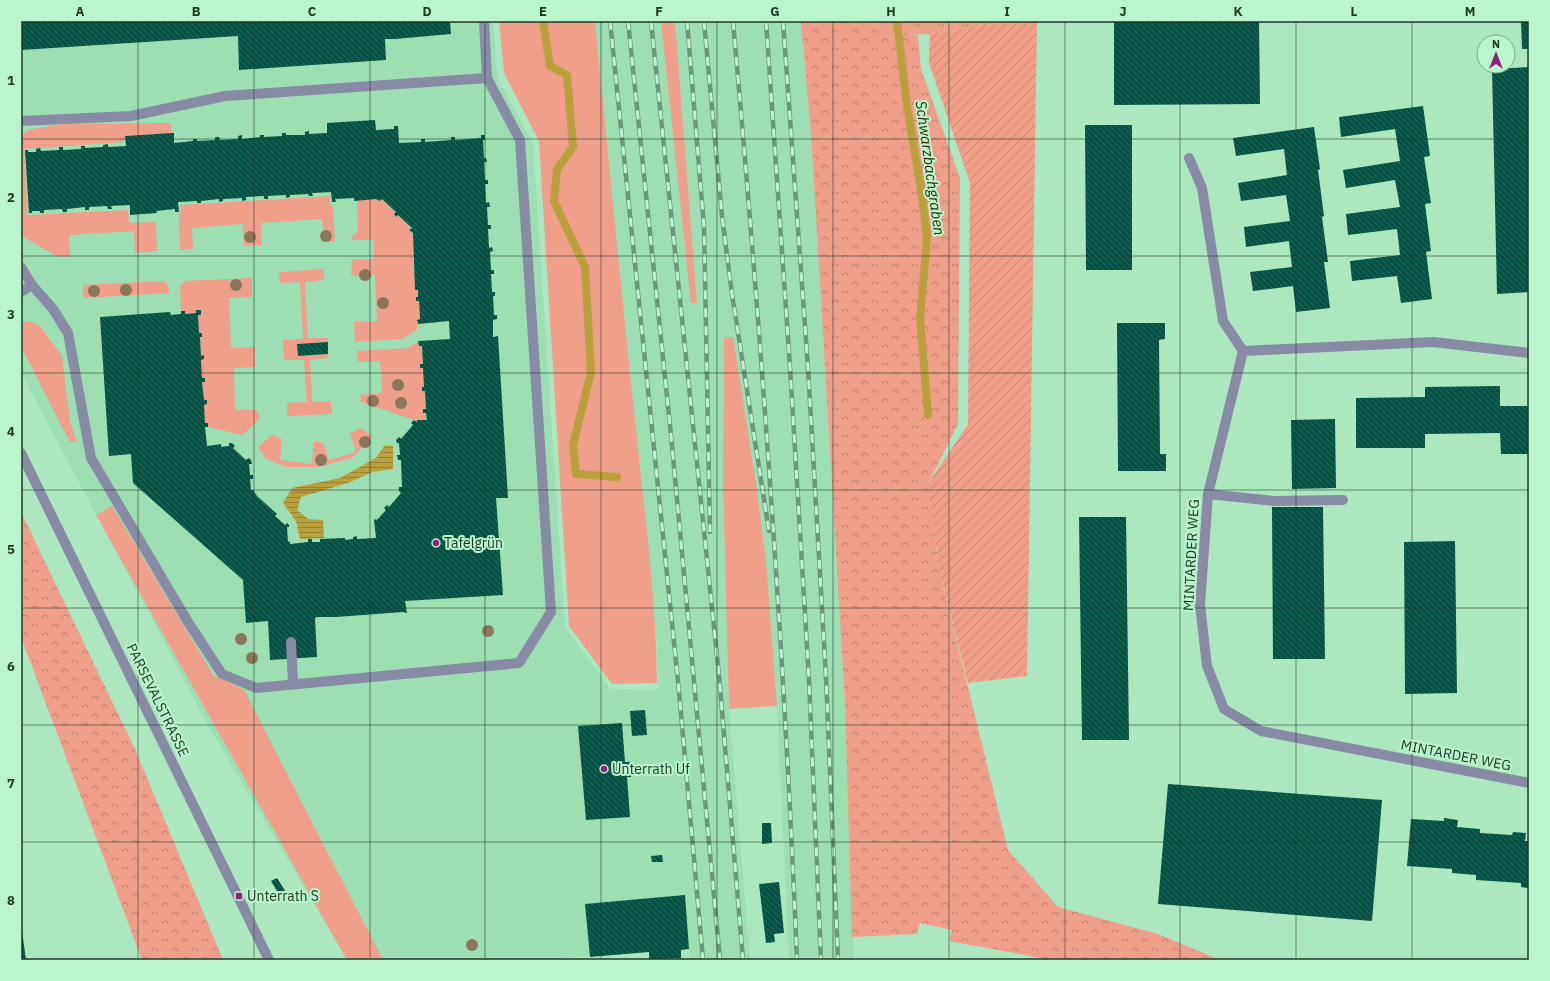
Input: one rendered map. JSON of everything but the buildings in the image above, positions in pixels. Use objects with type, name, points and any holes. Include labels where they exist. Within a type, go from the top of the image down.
[{"type":"street","points":[[21,267],[32,285],[53,309],[68,334],[91,458],[222,674],[256,688],[519,663],[551,612],[520,140],[487,78],[484,21]]},
{"type":"street","points":[[21,121],[131,116],[225,96],[487,78]]},
{"type":"street","points":[[1189,158],[1202,188],[1223,321],[1243,351],[1433,342],[1529,353]]},
{"type":"street","points":[[21,292],[32,285]]},
{"type":"street","name":"MINTARDER WEG","points":[[1243,351],[1208,494],[1200,605],[1207,666],[1224,709],[1261,731],[1529,783]]},
{"type":"street","name":"PARSEVALSTRASSE","points":[[21,453],[269,960]]},
{"type":"street","points":[[1208,494],[1274,501],[1343,500]]},
{"type":"street","points":[[291,642],[293,684]]},
{"type":"shaded area","points":[[21,21],[493,21],[497,77],[533,143],[565,626],[610,689],[658,690],[657,648],[645,514],[609,173],[595,21],[661,21],[692,303],[697,302],[675,21],[801,21],[811,133],[845,704],[854,960],[789,960],[777,706],[766,560],[756,483],[733,337],[724,337],[723,484],[729,709],[750,960],[689,960],[689,949],[540,960],[347,960],[209,727],[21,373]]},
{"type":"shaded area","points":[[385,445],[393,446],[393,469],[372,472],[348,483],[301,497],[297,510],[308,519],[323,520],[324,538],[300,539],[296,521],[283,503],[292,488],[340,478],[376,458]]},
{"type":"green space","points":[[499,21],[595,21],[649,552],[657,683],[612,684],[569,626],[539,141],[504,73]]},
{"type":"green space","points":[[661,21],[675,21],[697,303],[691,303]]},
{"type":"green space","points":[[801,21],[897,21],[904,35],[918,35],[921,69],[960,178],[958,424],[928,484],[939,569],[1008,850],[1058,907],[1158,934],[1220,960],[1051,960],[949,941],[952,930],[920,923],[917,934],[852,937],[845,704],[811,133]]},
{"type":"green space","points":[[897,21],[1008,21],[930,34],[904,35]]},
{"type":"green space","points":[[1008,21],[1037,21],[1027,676],[968,683],[939,569],[928,484],[968,424],[970,183],[929,63],[930,34]]},
{"type":"green space","points":[[171,123],[172,133],[126,136],[123,142],[24,149],[28,215],[128,210],[129,223],[156,222],[157,251],[135,253],[134,231],[69,235],[70,257],[57,256],[25,238],[21,234],[21,136],[28,130],[61,124]]},
{"type":"green space","points":[[330,196],[330,205],[333,205],[335,242],[324,241],[322,219],[261,223],[262,245],[244,246],[243,224],[192,228],[193,249],[180,250],[180,205]]},
{"type":"green space","points":[[377,199],[380,201],[383,200],[396,212],[394,215],[397,217],[399,215],[411,227],[409,230],[413,233],[415,279],[419,297],[416,297],[416,301],[419,301],[420,319],[417,319],[417,330],[402,339],[355,342],[354,322],[377,321],[375,275],[351,276],[352,260],[374,259],[374,240],[352,240],[353,234],[358,233],[357,200]]},
{"type":"green space","points":[[324,269],[324,280],[305,282],[308,338],[328,338],[328,342],[297,344],[298,356],[328,354],[329,358],[310,360],[312,402],[331,401],[332,414],[287,416],[287,403],[307,402],[304,360],[284,360],[283,340],[303,339],[300,282],[280,283],[279,272]]},
{"type":"green space","points":[[252,278],[252,297],[229,298],[231,348],[255,347],[255,367],[234,368],[235,410],[256,410],[260,418],[243,435],[208,427],[208,423],[205,423],[204,405],[207,404],[204,400],[202,382],[205,382],[205,378],[202,378],[201,360],[204,359],[204,355],[201,356],[200,337],[202,337],[202,333],[199,333],[198,315],[201,314],[185,314],[185,311],[181,311],[180,286],[185,281]]},
{"type":"green space","points":[[164,281],[169,287],[169,293],[83,298],[83,285]]},
{"type":"green space","points":[[29,321],[40,326],[62,356],[70,422],[77,441],[70,442],[21,346],[21,324]]},
{"type":"green space","points":[[724,337],[733,337],[756,483],[766,560],[777,706],[729,709],[723,484]]},
{"type":"green space","points":[[419,341],[422,345],[423,364],[420,365],[421,368],[423,368],[424,387],[422,387],[422,391],[425,390],[426,408],[423,409],[424,413],[426,412],[426,421],[417,421],[361,402],[360,395],[382,393],[380,361],[358,362],[356,351],[408,348]]},
{"type":"green space","points":[[361,428],[373,437],[352,458],[318,467],[287,467],[266,459],[258,447],[272,435],[282,439],[280,460],[312,464],[314,442],[323,442],[329,460],[356,452],[350,433]]},
{"type":"green space","points":[[112,506],[213,675],[244,690],[383,960],[347,960],[96,515]]},
{"type":"green space","points":[[21,512],[135,749],[223,960],[142,960],[21,637]]},
{"type":"waterway","name":"Schwarzbachgraben","points":[[543,21],[550,66],[567,75],[573,147],[557,169],[554,201],[585,267],[591,372],[573,445],[576,474],[617,477]]},
{"type":"waterway","name":"Schwarzbachgraben","points":[[897,21],[907,107],[920,183],[927,237],[920,319],[928,414]]},
{"type":"railway","points":[[610,21],[679,691],[703,960]]},
{"type":"railway","points":[[628,21],[671,435],[720,960]]},
{"type":"railway","points":[[651,21],[719,675],[743,960]]},
{"type":"railway","points":[[687,21],[704,227],[710,532]]},
{"type":"railway","points":[[704,21],[722,216],[732,294],[769,531]]},
{"type":"railway","points":[[733,21],[771,490],[792,842],[797,960]]},
{"type":"railway","points":[[766,21],[790,367],[809,680],[821,960]]},
{"type":"railway","points":[[783,21],[808,368],[826,677],[838,960]]},
{"type":"place","name":"Tafelgrün","points":[[436,543]]},
{"type":"place","name":"Unterrath Uf","points":[[604,769]]},
{"type":"place","name":"Unterrath S","points":[[239,896]]}]
